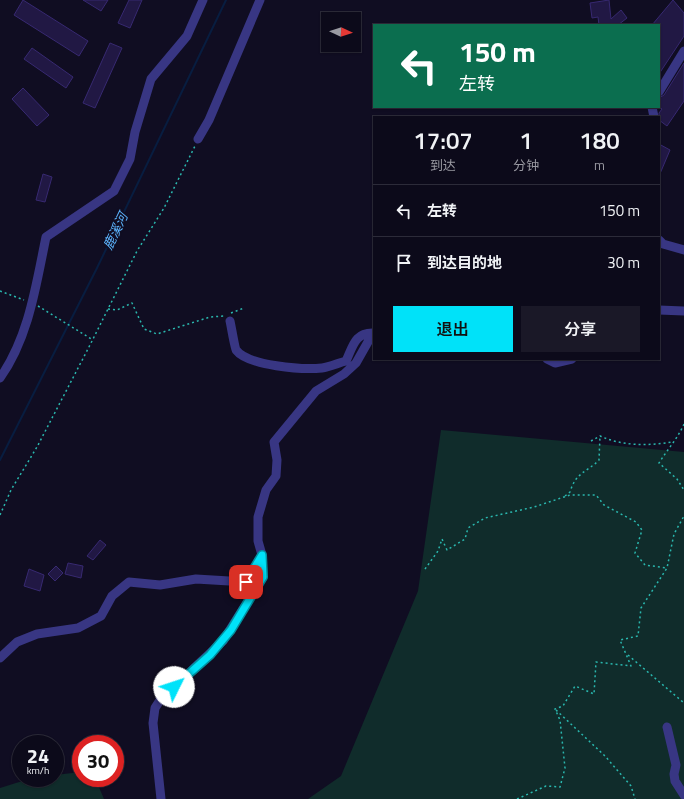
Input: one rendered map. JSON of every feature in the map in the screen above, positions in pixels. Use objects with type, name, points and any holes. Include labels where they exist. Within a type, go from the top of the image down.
[{"type":"street","points":[[0,378],[21,340],[32,302],[46,237],[114,191],[130,159],[135,132],[151,79],[187,36],[203,0]]},
{"type":"street","points":[[198,139],[209,120],[260,0]]},
{"type":"street","points":[[660,90],[684,51]]},
{"type":"street","points":[[660,241],[664,244],[684,250]]},
{"type":"street","points":[[660,310],[684,311]]},
{"type":"street","points":[[226,318],[235,349],[241,354],[258,362],[295,369],[323,368],[346,361],[355,341],[360,335],[367,332],[373,333]]},
{"type":"street","points":[[161,799],[153,723],[155,708],[164,694],[183,680],[224,641],[263,577],[262,555],[258,541],[258,517],[266,490],[276,476],[277,460],[274,442],[316,391],[344,374],[356,363],[373,335]]},
{"type":"street","points":[[550,360],[555,362],[566,360]]},
{"type":"street","points":[[0,658],[17,642],[37,634],[78,628],[101,616],[112,596],[129,582],[160,585],[196,579],[246,582],[262,555]]},
{"type":"street","points":[[667,727],[676,765],[674,774],[675,781],[684,795]]},
{"type":"path","points":[[0,515],[93,340],[137,251],[164,208],[198,139]]},
{"type":"path","points":[[0,291],[32,302],[64,324],[93,340]]},
{"type":"path","points":[[108,309],[117,310],[132,304],[144,328],[157,334],[210,317],[226,318],[244,308]]},
{"type":"path","points":[[684,424],[679,435],[672,442],[660,463],[676,479],[684,490]]},
{"type":"path","points":[[600,436],[614,442],[652,445],[672,442]]},
{"type":"path","points":[[591,441],[600,436]]},
{"type":"path","points":[[563,497],[570,492],[574,481],[581,472],[591,468],[599,460],[600,436]]},
{"type":"path","points":[[425,569],[438,551],[442,540],[446,550],[465,539],[468,528],[485,518],[527,509],[563,497],[596,495],[604,505],[636,522],[642,530],[634,553],[645,565],[667,568]]},
{"type":"path","points":[[554,709],[563,706],[575,686],[594,694],[596,662],[631,666],[620,640],[638,636],[641,608],[667,568],[674,534],[684,516]]},
{"type":"path","points":[[626,654],[684,703]]},
{"type":"path","points":[[518,799],[546,786],[560,787],[565,768],[560,720],[554,709]]},
{"type":"path","points":[[554,709],[605,756],[632,786],[635,799]]},
{"type":"green space","points":[[441,430],[684,452],[684,799],[308,799],[341,776],[418,591]]},
{"type":"green space","points":[[72,773],[72,787],[99,787],[104,799],[0,799],[0,788],[12,784],[12,787],[64,787],[64,774]]},
{"type":"building","points":[[23,0],[88,41],[79,56],[14,15]]},
{"type":"building","points":[[83,0],[108,0],[101,11]]},
{"type":"building","points":[[129,0],[142,0],[130,28],[118,23]]},
{"type":"building","points":[[609,0],[611,19],[621,10],[627,18],[619,24],[599,24],[598,17],[592,18],[590,3]]},
{"type":"building","points":[[673,0],[684,13],[684,36],[660,72],[660,24],[653,24]]},
{"type":"building","points":[[110,43],[122,48],[95,108],[83,103]]},
{"type":"building","points":[[32,48],[73,77],[66,88],[24,59]]},
{"type":"building","points":[[684,63],[684,101],[667,126],[660,121],[659,116],[662,109],[660,108],[660,97],[664,95]]},
{"type":"building","points":[[23,88],[49,115],[37,126],[12,99]]},
{"type":"building","points":[[660,145],[670,150],[660,174]]},
{"type":"building","points":[[43,174],[52,177],[45,202],[36,200]]},
{"type":"building","points":[[100,540],[106,545],[93,560],[87,556]]},
{"type":"building","points":[[68,563],[83,566],[81,578],[65,574]]},
{"type":"building","points":[[56,566],[63,573],[55,581],[48,574]]},
{"type":"building","points":[[29,569],[44,575],[40,591],[24,586]]},
{"type":"waterway","name":"鹿溪河","points":[[0,460],[97,268],[226,0]]},
{"type":"route","points":[[174,687],[224,641],[263,577],[262,555],[246,582]]}]
